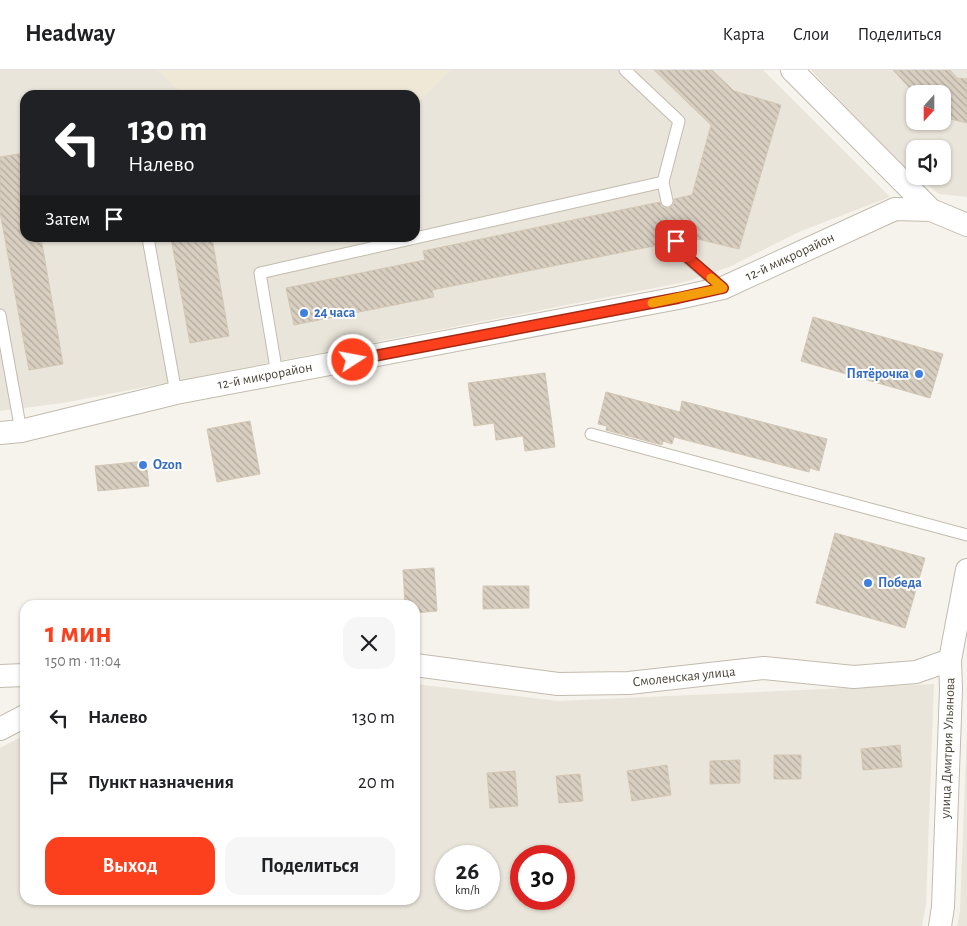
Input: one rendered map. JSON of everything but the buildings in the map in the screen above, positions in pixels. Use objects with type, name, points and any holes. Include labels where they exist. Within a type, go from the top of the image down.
[{"type":"street","name":"12-й микрорайон","points":[[792,70],[931,210]]},
{"type":"street","name":"12-й микрорайон","points":[[11,432],[176,393],[723,288],[895,209],[931,210],[967,225]]},
{"type":"street","name":"улица Дмитрия Ульянова","points":[[940,926],[944,907],[959,691],[950,660],[967,570]]},
{"type":"street","name":"Смоленская улица","points":[[420,666],[558,684],[629,682],[764,668],[854,677],[916,672],[950,660]]},
{"type":"street","points":[[0,676],[20,675]]},
{"type":"street","points":[[0,729],[20,719]]},
{"type":"lane","points":[[625,70],[679,121],[663,182],[667,201]]},
{"type":"lane","points":[[420,237],[663,182]]},
{"type":"lane","points":[[676,241],[678,249],[723,288]]},
{"type":"lane","points":[[149,242],[176,393]]},
{"type":"lane","points":[[277,374],[260,273],[397,242]]},
{"type":"lane","points":[[0,315],[11,432]]},
{"type":"lane","points":[[591,434],[967,535]]},
{"type":"shaded area","points":[[0,70],[763,70],[890,197],[801,231],[729,267],[685,282],[63,403],[0,411]]},
{"type":"shaded area","points":[[157,70],[451,70],[420,101],[420,90],[179,90]]},
{"type":"shaded area","points":[[811,70],[967,70],[967,197],[939,194],[928,185],[951,185],[951,140],[906,140],[906,168],[890,156]]},
{"type":"shaded area","points":[[934,684],[926,905],[922,926],[0,926],[0,748],[20,738],[20,905],[420,905],[420,685],[558,701]]},
{"type":"shaded area","points":[[967,729],[967,926],[957,926],[960,911]]},
{"type":"slow traffic","points":[[652,303],[723,288],[711,278]]},
{"type":"place","name":"24 часа","points":[[304,313]]},
{"type":"place","name":"Пятёрочка","points":[[919,374]]},
{"type":"place","name":"Ozon","points":[[143,465]]},
{"type":"place","name":"Победа","points":[[868,583]]},
{"type":"route","points":[[353,360],[723,288],[678,249],[676,241]]}]
